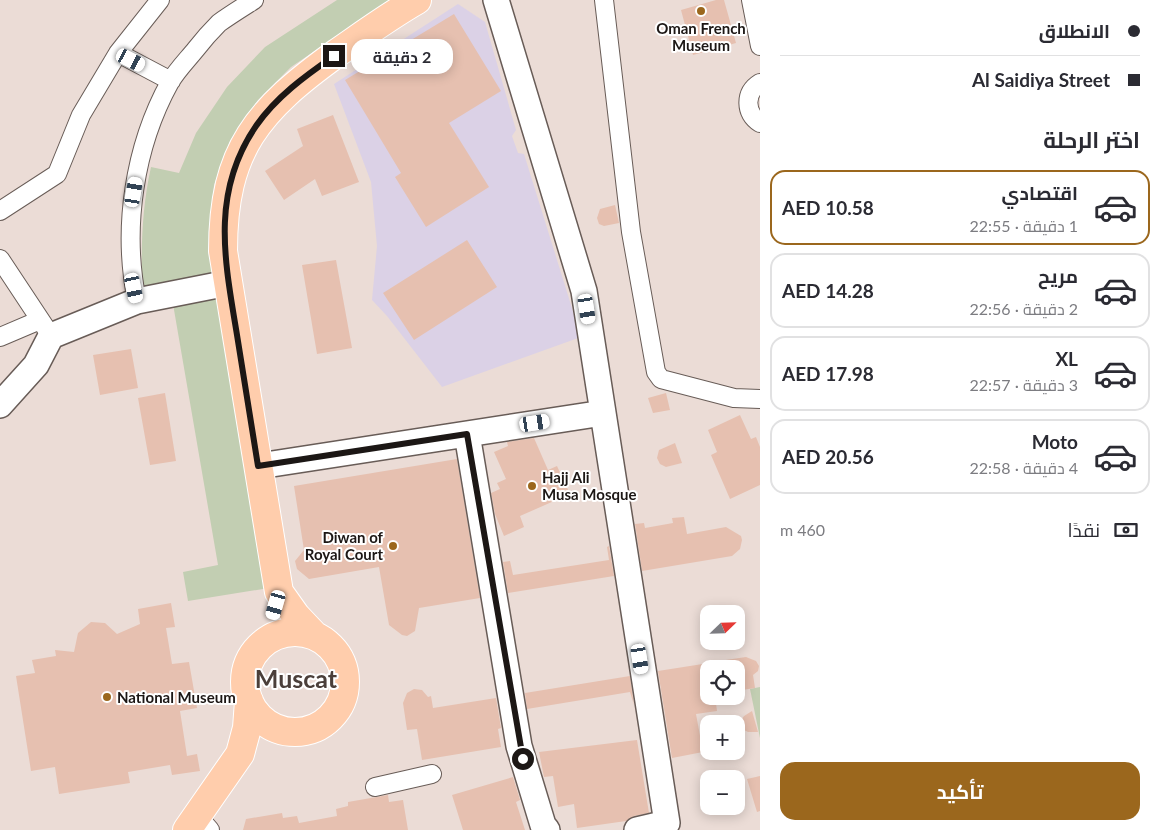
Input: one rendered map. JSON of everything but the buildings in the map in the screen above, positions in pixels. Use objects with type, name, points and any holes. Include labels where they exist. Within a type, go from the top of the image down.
[{"type":"main road","points":[[240,754],[268,740],[304,731],[321,724],[334,712],[343,696],[344,673],[335,652],[314,636],[296,616],[280,592],[228,283],[224,251],[226,195],[234,171],[255,127],[270,107],[289,90],[397,7],[416,0]]},
{"type":"main road","points":[[280,592],[272,619],[248,664],[246,692],[249,701],[258,715],[271,726],[287,731],[304,731]]},
{"type":"main road","points":[[258,647],[274,636],[284,632],[294,631],[314,636]]},
{"type":"main road","points":[[198,825],[240,754],[247,728],[249,701]]},
{"type":"street","points":[[0,211],[57,174],[81,115],[118,53],[160,0]]},
{"type":"street","points":[[137,301],[132,276],[130,229],[141,154],[156,114],[171,81],[219,24],[254,0]]},
{"type":"street","points":[[496,0],[584,291],[668,823],[637,830]]},
{"type":"street","points":[[604,0],[631,232],[656,372],[661,379],[734,398],[760,399]]},
{"type":"street","points":[[751,0],[760,46]]},
{"type":"street","points":[[118,53],[171,81]]},
{"type":"street","points":[[760,83],[753,88],[748,100],[750,113],[760,123]]},
{"type":"street","points":[[0,259],[45,328],[36,365],[0,405]]},
{"type":"street","points":[[0,337],[45,328],[137,301],[228,283]]},
{"type":"street","points":[[258,466],[603,413]]},
{"type":"street","points":[[467,434],[520,746],[543,825],[547,830]]},
{"type":"street","points":[[375,787],[432,774]]},
{"type":"shaded area","points":[[458,4],[485,22],[516,130],[512,136],[518,153],[524,154],[581,337],[442,387],[387,316],[372,300],[377,246],[371,182],[334,84]]},
{"type":"green space","points":[[337,0],[390,0],[291,67],[258,100],[230,141],[214,185],[209,236],[212,276],[142,286],[143,226],[151,167],[179,173],[196,133],[227,87],[265,47]]},
{"type":"green space","points":[[219,296],[269,588],[188,601],[183,572],[218,565],[173,304]]},
{"type":"green space","points":[[760,687],[760,738],[750,689]]},
{"type":"place","name":"Oman French Museum","points":[[701,11]]},
{"type":"place","name":"Hajj Ali Musa Mosque","points":[[532,486]]},
{"type":"place","name":"Diwan of Royal Court","points":[[393,546]]},
{"type":"place","name":"National Museum","points":[[107,697]]},
{"type":"district","name":"Muscat","points":[[296,678]]},
{"type":"route","points":[[334,56],[289,90],[262,117],[243,148],[226,195],[223,223],[224,251],[258,466],[467,434],[523,759]]}]
